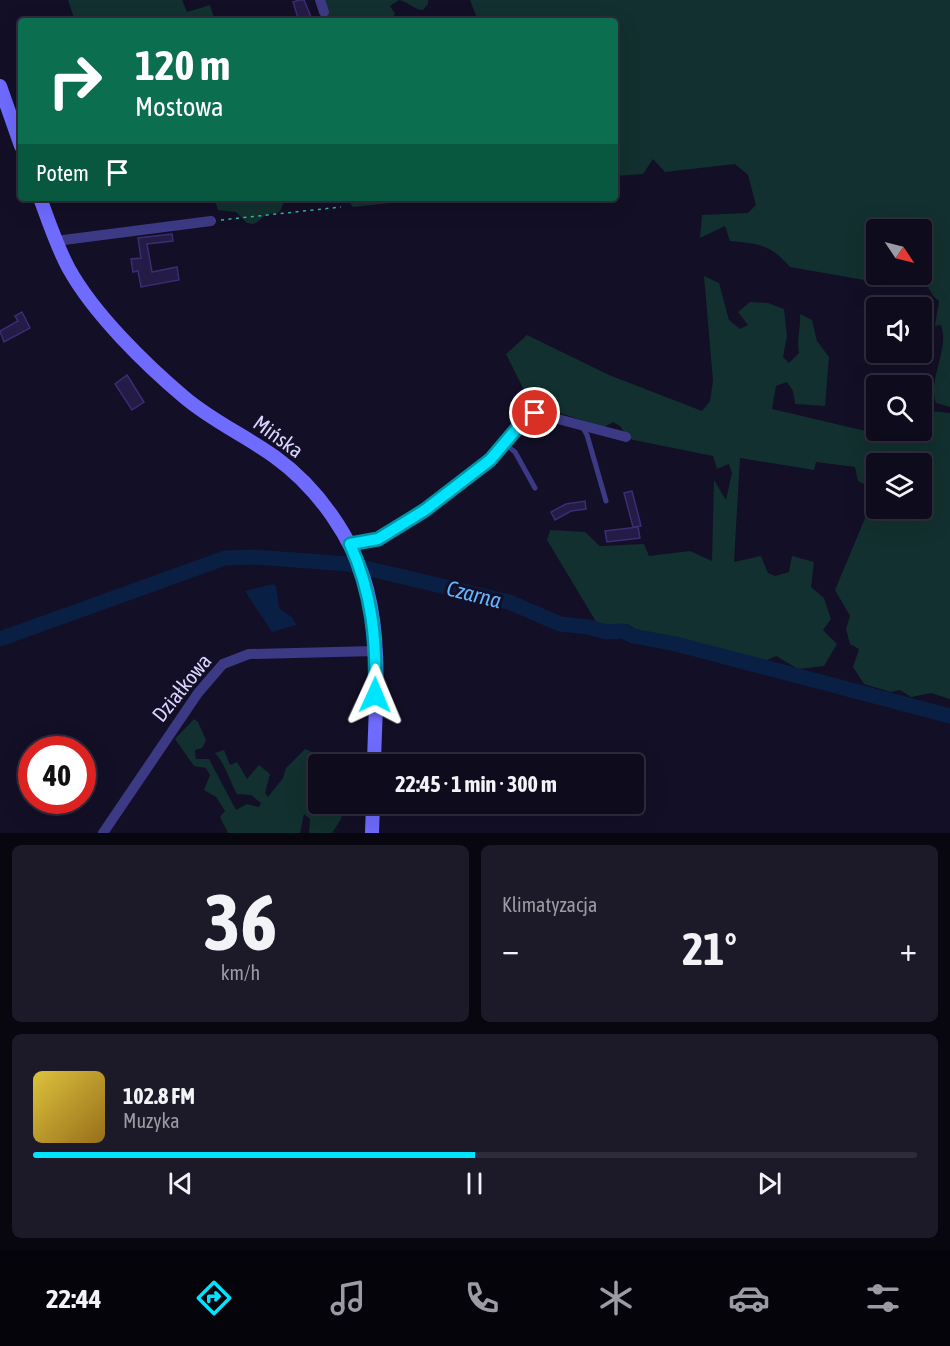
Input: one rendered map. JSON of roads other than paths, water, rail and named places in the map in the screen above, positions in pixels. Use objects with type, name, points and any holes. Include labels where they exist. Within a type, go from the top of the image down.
[{"type":"street","points":[[320,0],[324,12]]},
{"type":"street","points":[[0,86],[18,137]]},
{"type":"street","name":"Mińska","points":[[41,201],[56,242],[70,270],[94,307],[184,397],[290,469],[326,508],[353,550],[367,588],[376,651],[374,754]]},
{"type":"street","points":[[56,242],[211,221]]},
{"type":"street","points":[[353,550],[378,539],[425,510],[490,460],[525,419],[535,413],[626,436]]},
{"type":"street","name":"Działkowa","points":[[103,833],[198,693],[223,664],[249,654],[297,651],[376,651]]},
{"type":"street","points":[[372,833],[373,814]]},
{"type":"lane","points":[[582,425],[606,501]]},
{"type":"lane","points":[[505,444],[515,452],[535,488]]},
{"type":"water","points":[[273,584],[276,586],[279,608],[293,618],[296,625],[272,632],[245,591]]},
{"type":"waterway","name":"Czarna","points":[[0,639],[225,558],[253,557],[349,564],[509,602],[560,624],[589,627],[606,632],[623,631],[633,636],[676,644],[950,716]]}]
